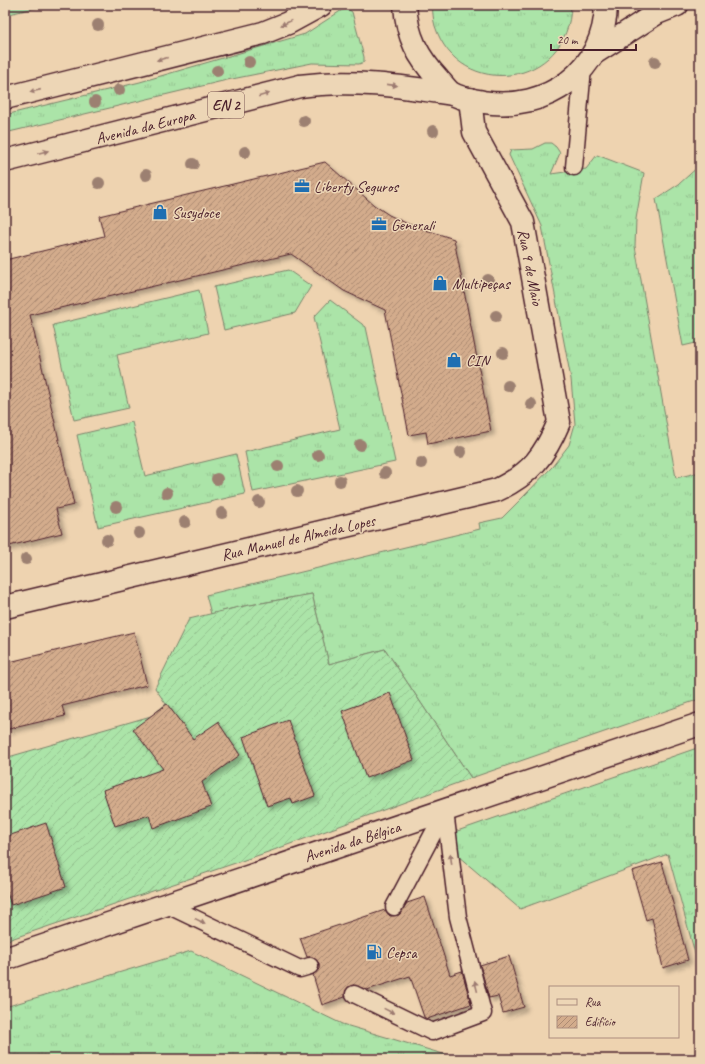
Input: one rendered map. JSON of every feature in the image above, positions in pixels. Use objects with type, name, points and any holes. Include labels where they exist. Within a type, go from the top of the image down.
[{"type":"main road","points":[[5,98],[264,33],[321,5]]},
{"type":"main road","points":[[405,5],[406,24],[417,53],[461,97]]},
{"type":"main road","name":"EN 2","points":[[588,61],[606,21],[606,5]]},
{"type":"main road","name":"EN 2","points":[[461,97],[498,104],[536,100],[554,92],[570,82],[588,61],[657,13],[677,5]]},
{"type":"main road","name":"Avenida da Europa","points":[[5,161],[300,86],[320,83],[390,84],[461,97]]},
{"type":"main road","name":"Rua 9 de Maio","points":[[461,97],[474,132],[523,222],[560,422]]},
{"type":"main road","name":"Rua Manuel de Almeida Lopes","points":[[5,607],[498,490],[531,469],[546,450],[560,422]]},
{"type":"main road","name":"Avenida da Bélgica","points":[[5,959],[700,724]]},
{"type":"lane","points":[[574,167],[588,61]]},
{"type":"lane","points":[[394,907],[445,811]]},
{"type":"lane","points":[[354,994],[432,1032],[483,1013],[458,917],[445,811]]},
{"type":"lane","points":[[165,904],[307,970]]},
{"type":"green space","points":[[5,5],[47,5],[5,15]]},
{"type":"green space","points":[[432,5],[571,5],[566,33],[553,54],[534,68],[512,75],[488,74],[466,66],[448,50],[435,26]]},
{"type":"green space","points":[[348,9],[352,12],[364,57],[364,62],[359,64],[312,63],[227,80],[5,133],[5,115],[140,82],[305,34],[342,10]]},
{"type":"green space","points":[[545,143],[551,143],[560,153],[551,174],[586,169],[597,155],[644,173],[636,219],[635,246],[676,478],[700,472],[700,699],[471,778],[385,649],[329,664],[312,594],[239,607],[211,614],[206,595],[480,529],[479,523],[502,518],[552,467],[569,445],[575,424],[571,379],[542,226],[509,155],[511,150],[533,149]]},
{"type":"green space","points":[[700,165],[700,342],[683,346],[656,199],[679,184]]},
{"type":"green space","points":[[288,270],[311,286],[295,313],[224,330],[214,287]]},
{"type":"green space","points":[[199,290],[208,333],[117,355],[129,408],[74,420],[53,325]]},
{"type":"green space","points":[[330,300],[366,327],[395,462],[253,492],[245,452],[340,429],[314,317]]},
{"type":"green space","points":[[132,422],[145,476],[236,454],[245,494],[98,527],[77,435]]},
{"type":"green space","points":[[312,594],[329,664],[385,649],[471,778],[271,851],[5,941],[5,758],[151,716],[166,704],[155,688],[189,619],[239,607]]},
{"type":"green space","points":[[700,747],[700,972],[668,854],[520,909],[437,838]]},
{"type":"green space","points":[[191,951],[342,1024],[460,1059],[5,1059],[5,1007]]},
{"type":"building","points":[[325,162],[374,205],[389,215],[408,224],[454,239],[491,431],[428,444],[426,432],[409,435],[385,310],[344,291],[291,254],[30,315],[74,505],[56,509],[62,533],[5,547],[5,260],[104,236],[99,216]]},
{"type":"building","points":[[134,632],[147,685],[62,706],[65,716],[5,730],[5,663]]},
{"type":"building","points":[[390,693],[414,760],[366,778],[342,711]]},
{"type":"building","points":[[167,704],[193,739],[218,722],[240,755],[202,782],[211,807],[153,828],[149,815],[115,826],[103,790],[163,769],[133,729]]},
{"type":"building","points":[[288,720],[315,796],[293,804],[291,798],[267,806],[243,737]]},
{"type":"building","points":[[46,823],[66,887],[11,905],[5,886],[5,837]]},
{"type":"building","points":[[662,862],[688,960],[663,968],[652,918],[646,920],[632,871]]},
{"type":"building","name":"Cepsa","points":[[425,897],[450,975],[462,971],[471,1004],[427,1019],[424,1017],[410,976],[367,990],[353,985],[346,990],[345,997],[322,1005],[313,975],[319,969],[319,963],[313,957],[307,957],[300,938],[385,910],[390,916],[399,915],[407,903]]},
{"type":"building","points":[[509,956],[524,1007],[503,1013],[498,996],[489,998],[480,965]]},
{"type":"place","name":"Liberty Seguros","points":[[302,186]]},
{"type":"place","name":"Susydoce","points":[[160,212]]},
{"type":"place","name":"Generali","points":[[379,224]]},
{"type":"place","name":"Multipeças","points":[[440,283]]},
{"type":"place","name":"CIN","points":[[454,360]]},
{"type":"place","name":"Cepsa","points":[[374,952]]}]
